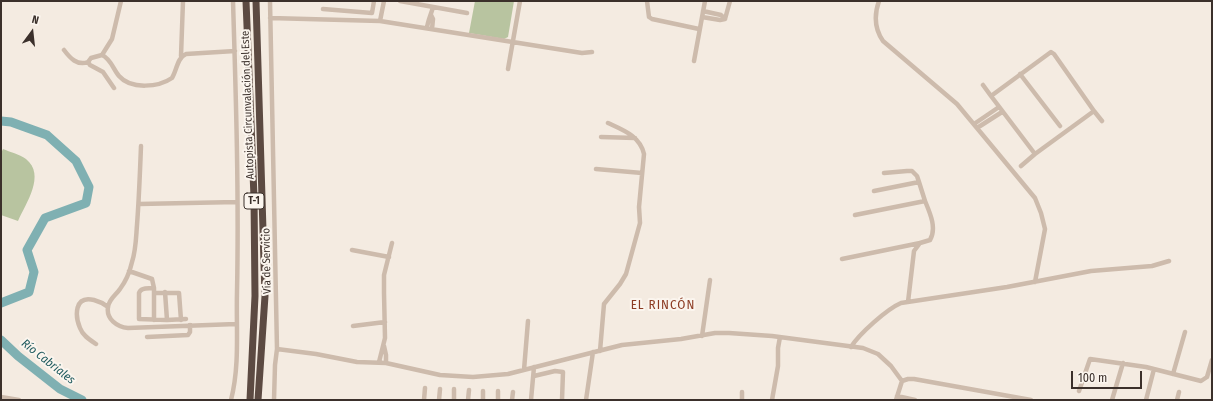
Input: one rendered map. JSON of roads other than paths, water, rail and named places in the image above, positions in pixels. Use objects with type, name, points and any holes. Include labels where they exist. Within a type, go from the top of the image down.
[{"type":"highway","name":"Autopista Circunvalación del Este","points":[[246,1],[254,198],[255,296],[250,400]]},
{"type":"highway","name":"Autopista Circunvalación del Este","points":[[256,1],[265,296],[258,400]]},
{"type":"street","points":[[64,50],[78,63],[83,64],[88,62],[91,58],[102,55],[112,39],[121,1]]},
{"type":"street","points":[[102,55],[108,60],[124,81],[136,85],[151,85],[168,81],[175,74],[181,56],[183,1]]},
{"type":"street","points":[[231,400],[236,383],[238,255],[233,1]]},
{"type":"street","name":"Vía de Servicio","points":[[270,1],[277,349],[274,400]]},
{"type":"street","points":[[323,9],[372,13],[374,1]]},
{"type":"street","points":[[380,21],[384,1]]},
{"type":"street","points":[[400,1],[467,13]]},
{"type":"street","points":[[508,70],[520,1]]},
{"type":"street","points":[[647,1],[650,17],[700,29]]},
{"type":"street","points":[[694,61],[705,1]]},
{"type":"street","points":[[725,19],[730,1]]},
{"type":"street","points":[[879,1],[876,9],[875,22],[878,32],[883,40],[947,94],[976,126],[1034,196],[1041,212],[1045,229],[1036,282]]},
{"type":"street","points":[[429,29],[428,18],[431,15],[433,7]]},
{"type":"street","points":[[703,11],[721,15],[725,19]]},
{"type":"street","points":[[368,13],[368,21]]},
{"type":"street","points":[[702,17],[720,20],[725,19]]},
{"type":"street","points":[[270,18],[380,21],[513,43],[582,53],[592,52]]},
{"type":"street","points":[[181,56],[186,54],[234,51]]},
{"type":"street","points":[[991,96],[1051,52],[1054,54],[1102,121]]},
{"type":"street","points":[[88,62],[90,65],[103,72],[114,88]]},
{"type":"street","points":[[1020,74],[1060,126]]},
{"type":"street","points":[[984,85],[1002,112],[1035,154]]},
{"type":"street","points":[[976,126],[998,106]]},
{"type":"street","points":[[1021,166],[1094,111]]},
{"type":"street","points":[[976,126],[1002,112]]},
{"type":"street","points":[[600,351],[604,304],[626,274],[640,223],[639,207],[644,154],[643,149],[636,138],[608,123]]},
{"type":"street","points":[[601,137],[636,138]]},
{"type":"street","points":[[141,146],[139,204],[135,247],[127,278],[108,307],[108,312],[112,321],[122,328],[236,324]]},
{"type":"street","points":[[596,169],[642,173]]},
{"type":"street","points":[[842,259],[920,243],[930,240],[932,236],[933,229],[931,214],[917,176],[912,171],[907,170],[884,174]]},
{"type":"street","points":[[874,191],[919,182]]},
{"type":"street","points":[[855,215],[926,201]]},
{"type":"street","points":[[139,204],[237,202]]},
{"type":"street","points":[[908,302],[914,253],[920,243]]},
{"type":"street","points":[[386,363],[384,346],[384,275],[392,244]]},
{"type":"street","points":[[904,246],[911,249],[914,253]]},
{"type":"street","points":[[352,250],[389,257]]},
{"type":"street","points":[[851,347],[861,334],[899,304],[1036,282],[1091,271],[1152,266],[1169,261]]},
{"type":"street","points":[[129,271],[153,280],[154,320]]},
{"type":"street","points":[[702,336],[710,280]]},
{"type":"street","points":[[181,320],[179,293],[142,289],[138,293],[140,319],[154,320],[181,320],[186,319]]},
{"type":"street","points":[[165,292],[167,320]]},
{"type":"street","points":[[96,344],[88,339],[80,329],[77,311],[78,306],[80,302],[84,300],[93,299],[108,307]]},
{"type":"street","points":[[524,370],[528,321]]},
{"type":"street","points":[[353,326],[385,322]]},
{"type":"street","points":[[147,337],[188,335],[190,332],[190,325]]},
{"type":"street","points":[[1173,374],[1185,332]]},
{"type":"street","points":[[277,349],[316,354],[357,362],[386,363],[440,375],[473,377],[508,374],[622,345],[670,341],[715,333],[729,333],[780,337],[863,348],[878,354],[891,366],[902,381]]},
{"type":"street","points":[[772,400],[778,366],[778,348],[780,337]]},
{"type":"street","points":[[379,362],[384,346]]},
{"type":"street","points":[[586,400],[593,352]]},
{"type":"street","points":[[1079,391],[1090,359],[1154,369],[1199,381],[1204,380],[1207,377],[1212,360]]},
{"type":"street","points":[[1112,400],[1123,363]]},
{"type":"street","points":[[531,400],[534,367]]},
{"type":"street","points":[[1146,400],[1154,369]]},
{"type":"street","points":[[534,376],[554,371],[563,372],[562,400]]},
{"type":"street","points":[[902,381],[912,379],[1001,398],[1031,400]]},
{"type":"street","points":[[902,381],[897,398],[915,400]]},
{"type":"street","points":[[424,400],[425,388]]},
{"type":"street","points":[[439,400],[440,389]]},
{"type":"street","points":[[454,389],[454,400]]},
{"type":"street","points":[[468,400],[469,390]]},
{"type":"street","points":[[483,391],[483,400]]},
{"type":"street","points":[[498,392],[498,400]]},
{"type":"street","points":[[512,392],[512,400]]},
{"type":"street","points":[[742,392],[742,400]]},
{"type":"street","points":[[1177,400],[1180,392]]},
{"type":"street","points":[[1,397],[19,400]]},
{"type":"waterway","name":"Río Cabriales","points":[[1,121],[11,122],[47,135],[76,161],[89,187],[86,203],[45,218],[27,250],[34,272],[29,292],[1,303]]},
{"type":"waterway","name":"Río Cabriales","points":[[1,340],[18,356],[60,389],[82,400]]},
{"type":"district","name":"EL RINCÓN","points":[[663,305]]}]
